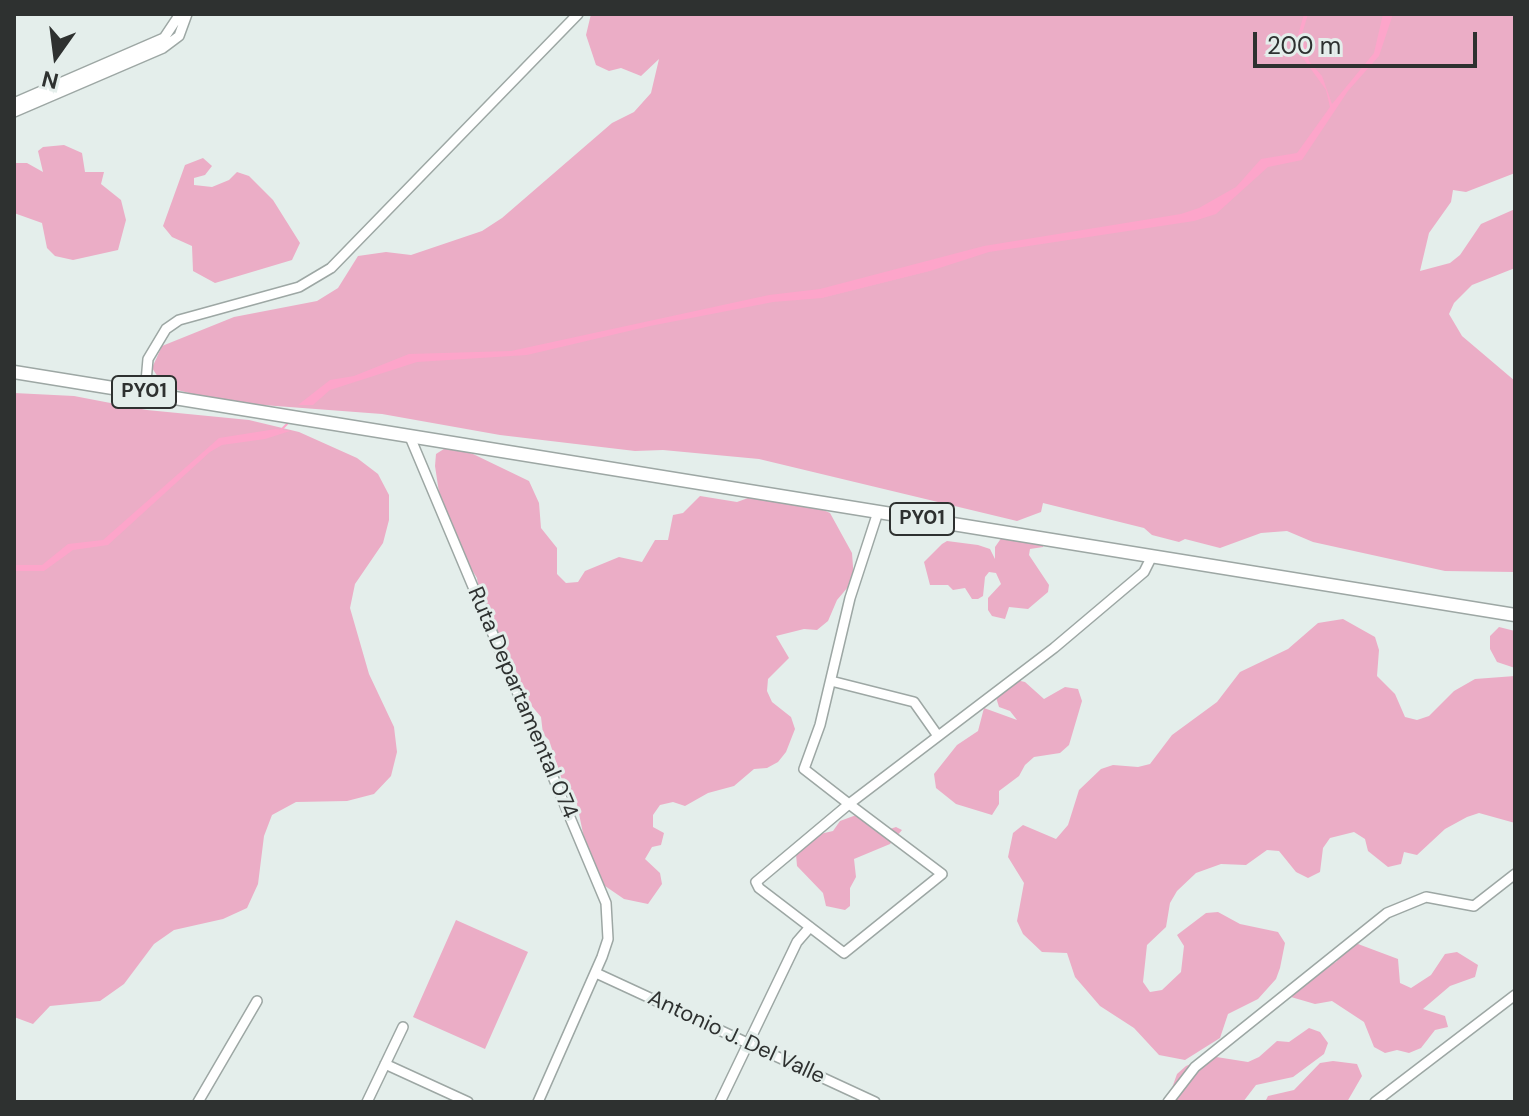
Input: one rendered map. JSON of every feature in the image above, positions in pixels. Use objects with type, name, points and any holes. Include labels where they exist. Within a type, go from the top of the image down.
[{"type":"highway","name":"PY01","points":[[14,372],[1515,615]]},
{"type":"street","points":[[14,103],[164,38],[172,31],[180,14]]},
{"type":"street","points":[[14,112],[163,48],[179,36],[187,14]]},
{"type":"street","points":[[145,393],[148,359],[166,329],[179,320],[299,287],[331,268],[578,14]]},
{"type":"street","name":"Ruta Departamental 074","points":[[410,437],[606,903],[608,939],[538,1102]]},
{"type":"street","points":[[878,512],[850,598],[820,725],[804,769],[849,804],[942,874],[844,953],[756,882],[849,804],[1054,648],[1144,572],[1152,556]]},
{"type":"street","points":[[831,681],[914,702],[938,736]]},
{"type":"street","points":[[1168,1102],[1195,1067],[1387,913],[1426,897],[1474,906],[1515,874]]},
{"type":"street","points":[[720,1102],[797,942],[810,927]]},
{"type":"street","name":"Antonio J. Del Valle","points":[[596,973],[875,1102]]},
{"type":"street","points":[[1375,1102],[1515,995]]},
{"type":"street","points":[[198,1102],[257,1001]]},
{"type":"street","points":[[367,1102],[403,1027]]},
{"type":"street","points":[[385,1064],[468,1102]]},
{"type":"shaded area","points":[[591,14],[1515,14],[1515,173],[1466,192],[1453,190],[1451,202],[1429,233],[1420,271],[1450,263],[1460,255],[1481,224],[1515,209],[1515,268],[1472,285],[1454,303],[1449,314],[1462,336],[1515,381],[1515,572],[1445,571],[1313,542],[1287,531],[1261,533],[1220,548],[1185,539],[1179,542],[1152,535],[1144,528],[1043,503],[1041,512],[1017,521],[759,459],[663,450],[635,451],[500,435],[382,414],[223,402],[170,388],[160,380],[152,368],[162,346],[234,317],[317,301],[338,288],[358,256],[386,252],[411,255],[482,231],[502,218],[612,123],[634,112],[651,93],[659,59],[641,76],[621,68],[609,71],[596,65],[586,35]]},
{"type":"shaded area","points":[[1304,14],[1308,14],[1302,34],[1309,61],[1322,76],[1332,104],[1374,53],[1383,14],[1393,14],[1379,56],[1348,91],[1302,160],[1268,167],[1216,214],[1194,221],[989,252],[930,271],[822,298],[773,302],[650,326],[527,355],[417,362],[330,390],[313,405],[298,405],[330,380],[354,376],[409,354],[511,351],[769,295],[820,289],[984,246],[1181,214],[1199,208],[1236,187],[1261,159],[1297,153],[1330,107],[1326,90],[1303,58],[1298,35]]},
{"type":"shaded area","points":[[64,145],[82,153],[85,172],[104,172],[101,184],[121,200],[126,220],[118,250],[73,260],[55,256],[47,248],[42,223],[14,213],[14,163],[27,163],[43,172],[38,151],[43,147]]},
{"type":"shaded area","points":[[203,158],[212,166],[205,175],[194,178],[194,185],[212,187],[229,180],[237,172],[249,176],[273,200],[300,243],[292,260],[215,283],[193,271],[192,246],[172,237],[163,226],[185,165]]},
{"type":"shaded area","points":[[14,393],[74,396],[147,410],[249,420],[299,432],[357,458],[378,474],[389,495],[389,520],[383,543],[355,584],[350,608],[369,674],[394,727],[397,752],[391,776],[374,794],[347,801],[296,802],[272,815],[264,836],[258,884],[247,908],[223,919],[174,930],[154,944],[124,984],[100,1001],[50,1006],[33,1024],[14,1017]]},
{"type":"shaded area","points":[[276,429],[290,431],[265,439],[222,445],[210,452],[108,545],[73,550],[44,571],[14,571],[14,565],[42,565],[68,544],[103,540],[219,438]]},
{"type":"shaded area","points":[[447,447],[473,454],[529,481],[539,503],[541,528],[557,548],[557,574],[566,583],[578,582],[585,571],[619,557],[642,562],[655,540],[668,540],[673,515],[683,513],[700,496],[737,502],[748,498],[776,501],[794,497],[830,513],[852,553],[854,580],[837,600],[828,621],[817,630],[804,629],[776,636],[789,658],[768,679],[767,691],[772,702],[791,717],[795,729],[786,752],[778,762],[767,768],[754,769],[734,786],[708,793],[685,806],[673,802],[660,805],[653,815],[653,827],[664,833],[661,845],[652,847],[645,859],[660,873],[662,884],[648,904],[624,899],[592,877],[577,804],[562,780],[549,740],[543,734],[541,717],[520,692],[515,665],[503,647],[479,592],[477,578],[456,545],[440,499],[436,454]]},
{"type":"shaded area","points":[[1002,537],[1044,541],[1043,547],[1030,549],[1029,555],[1049,585],[1048,592],[1028,609],[1009,607],[1005,619],[992,616],[988,610],[988,598],[1001,584],[996,573],[989,572],[985,577],[983,596],[978,599],[972,599],[965,588],[953,590],[948,585],[930,585],[924,562],[942,544],[947,541],[978,545],[990,549],[995,559],[995,547]]},
{"type":"shaded area","points":[[1343,619],[1375,637],[1379,650],[1377,676],[1395,694],[1405,717],[1417,720],[1429,716],[1454,691],[1475,679],[1515,676],[1515,823],[1479,813],[1467,817],[1445,829],[1417,855],[1404,852],[1401,864],[1388,867],[1368,851],[1365,839],[1354,832],[1330,838],[1323,848],[1320,872],[1308,878],[1296,872],[1279,851],[1267,850],[1246,865],[1221,864],[1196,873],[1177,891],[1170,903],[1166,927],[1147,945],[1143,982],[1150,992],[1162,990],[1181,972],[1184,946],[1177,935],[1206,913],[1218,912],[1240,924],[1278,932],[1285,943],[1280,968],[1276,979],[1258,999],[1228,1014],[1220,1038],[1185,1060],[1159,1055],[1134,1028],[1100,1006],[1075,977],[1067,953],[1042,952],[1023,934],[1017,921],[1024,883],[1008,857],[1013,833],[1023,825],[1056,839],[1068,825],[1079,790],[1101,769],[1113,765],[1138,767],[1150,764],[1172,735],[1217,702],[1240,672],[1288,649],[1318,623]]},
{"type":"shaded area","points":[[1499,627],[1515,631],[1515,668],[1497,662],[1490,649],[1490,636]]},
{"type":"shaded area","points":[[1012,679],[1025,682],[1044,699],[1065,687],[1078,689],[1082,701],[1069,745],[1060,753],[1034,757],[1025,765],[1019,776],[999,791],[999,804],[992,815],[956,804],[936,788],[934,774],[957,745],[978,731],[984,708],[1017,720],[1010,711],[999,707],[995,694]]},
{"type":"shaded area","points":[[859,814],[884,831],[896,827],[902,830],[890,844],[854,859],[856,877],[850,888],[850,906],[845,910],[826,906],[823,893],[797,866],[796,854],[820,834],[833,831],[840,821]]},
{"type":"shaded area","points":[[456,920],[528,952],[485,1049],[413,1017]]},
{"type":"shaded area","points":[[1350,941],[1398,959],[1400,983],[1411,988],[1431,975],[1445,954],[1457,952],[1478,965],[1475,977],[1450,986],[1423,1009],[1445,1016],[1448,1027],[1435,1030],[1421,1048],[1409,1053],[1397,1050],[1385,1053],[1374,1047],[1364,1022],[1332,1001],[1315,1004],[1291,997],[1301,976],[1336,962]]},
{"type":"shaded area","points":[[1309,1028],[1320,1032],[1328,1043],[1324,1054],[1293,1077],[1256,1085],[1243,1102],[1167,1102],[1177,1074],[1186,1066],[1210,1056],[1248,1062],[1259,1057],[1277,1041],[1289,1042]]},
{"type":"shaded area","points":[[1320,1063],[1357,1064],[1362,1076],[1347,1102],[1265,1102],[1268,1096],[1294,1090]]},
{"type":"waterway","points":[[280,431],[290,421]]}]
